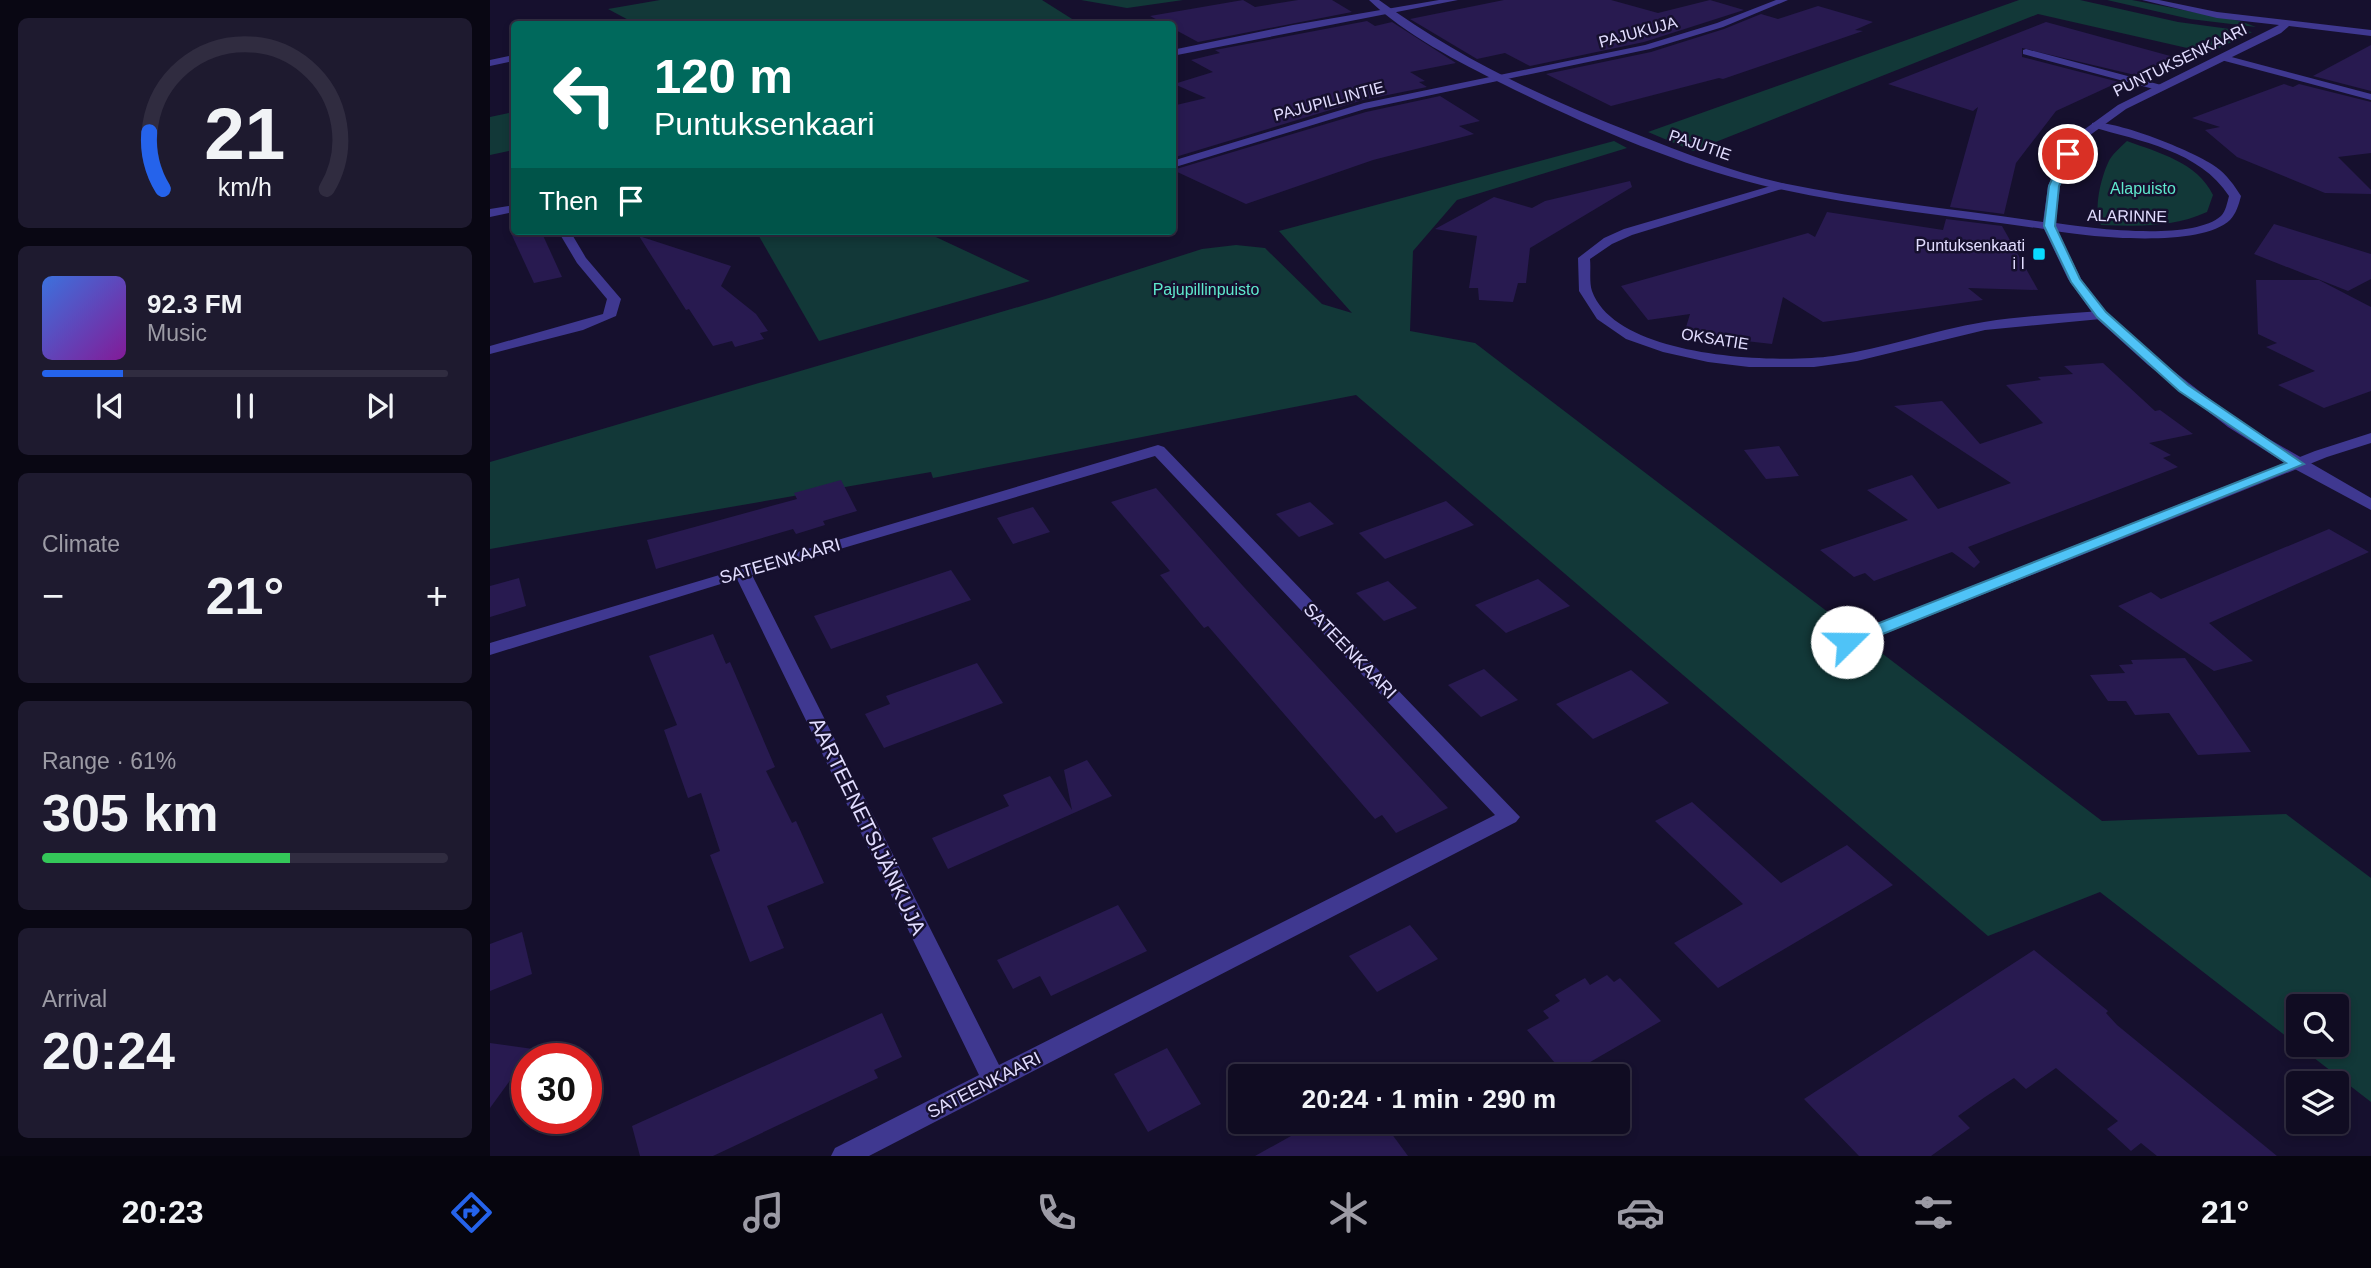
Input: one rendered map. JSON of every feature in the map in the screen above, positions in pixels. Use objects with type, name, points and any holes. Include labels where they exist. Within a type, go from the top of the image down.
[{"type":"street","name":"PAJUTIE","points":[[1373,0],[1389,13],[1497,79],[1574,115],[1668,152],[1781,186],[2049,226]]},
{"type":"street","points":[[1176,52],[1293,28],[1454,0]]},
{"type":"street","name":"PAJUKUJA","points":[[1497,79],[1647,47],[1720,25],[1784,0]]},
{"type":"street","points":[[2146,0],[2217,15],[2285,25],[2371,33]]},
{"type":"street","name":"PUNTUKSENKAARI","points":[[2049,226],[2054,186],[2068,154],[2082,136],[2122,107],[2278,31],[2285,25]]},
{"type":"street","points":[[2026,51],[2161,88]]},
{"type":"street","points":[[490,62],[511,58]]},
{"type":"street","points":[[2224,58],[2371,97]]},
{"type":"street","name":"PAJUPILLINTIE","points":[[1176,164],[1309,121],[1395,99],[1497,79]]},
{"type":"street","name":"ALARINNE","points":[[2049,226],[2120,235],[2159,234],[2208,226],[2226,218],[2232,206],[2235,196],[2229,182],[2219,172],[2184,154],[2096,125]]},
{"type":"street","name":"OKSATIE","points":[[1781,186],[1628,232],[1608,241],[1584,258],[1581,273],[1583,288],[1591,304],[1625,333],[1654,345],[1712,358],[1777,364],[1815,363],[1856,357],[1939,335],[1986,326],[2101,315]]},
{"type":"street","points":[[490,213],[511,210]]},
{"type":"street","points":[[2049,226],[2075,279],[2101,315],[2183,388],[2297,464],[2371,505]]},
{"type":"street","points":[[490,350],[609,316],[614,299],[582,260],[566,235]]},
{"type":"street","points":[[1847,642],[2297,464],[2371,438]]},
{"type":"street","name":"SATEENKAARI","points":[[490,649],[741,572],[1158,450],[1508,817],[844,1156]]},
{"type":"street","name":"AARTEENETSIJÄNKUJA","points":[[741,572],[994,1080]]},
{"type":"green space","points":[[660,0],[1042,0],[1075,21],[630,21],[608,9]]},
{"type":"green space","points":[[1081,0],[1183,0],[1127,8]]},
{"type":"green space","points":[[2019,0],[2080,0],[2178,22],[2252,32],[2209,53],[2038,14],[1693,151],[1648,132]]},
{"type":"green space","points":[[2107,0],[2132,0],[2240,21],[2256,27],[2190,19]]},
{"type":"green space","points":[[511,113],[511,151],[490,155],[490,117]]},
{"type":"green space","name":"Pajupillinpuisto","points":[[1614,141],[1627,148],[1457,200],[1413,251],[1410,331],[1475,343],[2102,821],[2286,814],[2371,878],[2371,1102],[2349,1085],[2349,1071],[2331,1071],[2313,1057],[2349,1057],[2349,994],[2286,994],[2286,1036],[2100,892],[1988,936],[1356,395],[933,478],[931,472],[490,549],[490,462],[1049,298],[1202,249],[1236,245],[1265,248],[1322,304],[1352,313],[1279,231]]},
{"type":"green space","name":"Alapuisto","points":[[2127,141],[2176,160],[2197,174],[2213,195],[2207,212],[2168,223],[2142,226],[2101,225],[2098,203],[2103,177],[2111,157]]},
{"type":"green space","points":[[758,235],[932,235],[1030,281],[819,341]]},
{"type":"building","points":[[1243,0],[1255,7],[1298,0],[1332,0],[1352,12],[1198,42],[1176,30],[1176,21],[1159,21],[1150,16]]},
{"type":"building","points":[[1504,0],[1611,0],[1658,13],[1710,0],[1744,10],[1644,42],[1530,66],[1505,53],[1477,59],[1410,19]]},
{"type":"building","points":[[1818,6],[1873,22],[1855,30],[1863,31],[1723,79],[1611,106],[1546,74],[1651,52],[1761,14],[1778,19]]},
{"type":"building","points":[[1367,21],[1375,26],[1392,22],[1456,63],[1410,72],[1425,81],[1419,82],[1427,87],[1363,100],[1176,157],[1176,105],[1206,98],[1176,83],[1213,72],[1191,60],[1220,53],[1215,50]]},
{"type":"building","points":[[2046,22],[2174,57],[2135,75],[2022,48],[2022,57],[2119,82],[2056,111],[2016,163],[2004,214],[1950,207],[1978,107],[1973,111],[1888,84]]},
{"type":"building","points":[[2371,45],[2371,91],[2313,76]]},
{"type":"building","points":[[2284,84],[2293,87],[2299,84],[2371,102],[2371,153],[2338,157],[2371,190],[2371,194],[2325,193],[2237,157],[2205,130],[2220,127],[2192,118]]},
{"type":"building","points":[[1440,96],[1480,121],[1459,126],[1474,134],[1373,160],[1246,204],[1176,171],[1176,169],[1366,112]]},
{"type":"building","points":[[1630,181],[1632,187],[1530,248],[1526,283],[1518,283],[1513,302],[1479,300],[1478,288],[1469,288],[1477,236],[1435,229],[1494,197],[1532,208],[1545,201]]},
{"type":"building","points":[[1827,212],[1943,230],[1946,219],[2002,226],[2038,290],[1968,288],[1983,300],[1823,322],[1783,297],[1772,344],[1684,334],[1690,314],[1648,320],[1621,286],[1808,233],[1815,237]]},
{"type":"building","points":[[2274,224],[2371,254],[2371,279],[2348,291],[2254,254]]},
{"type":"building","points":[[512,235],[543,235],[562,277],[534,283]]},
{"type":"building","points":[[639,236],[731,266],[721,286],[756,314],[768,331],[760,333],[764,339],[735,347],[732,341],[713,346],[689,309],[686,310]]},
{"type":"building","points":[[2256,280],[2319,280],[2371,307],[2371,391],[2324,408],[2278,385],[2315,371],[2266,347],[2277,343],[2258,334]]},
{"type":"building","points":[[2103,363],[2155,411],[2160,410],[2193,434],[2149,443],[2171,455],[2163,458],[2178,467],[1968,547],[1980,562],[1974,568],[1952,552],[1874,581],[1865,573],[1854,577],[1820,550],[1908,520],[1867,490],[1912,475],[1938,509],[2011,483],[1894,406],[1942,401],[1980,444],[2043,423],[2006,385],[2041,380],[2038,377],[2073,374],[2064,366]]},
{"type":"building","points":[[1779,446],[1799,476],[1766,479],[1744,450]]},
{"type":"building","points":[[841,480],[857,511],[823,521],[825,525],[796,534],[793,529],[656,569],[647,540],[797,499],[794,493]]},
{"type":"building","points":[[1156,488],[1448,808],[1396,833],[1382,815],[1375,819],[1208,626],[1204,628],[1160,575],[1170,571],[1111,502]]},
{"type":"building","points":[[1446,501],[1474,525],[1385,559],[1359,533]]},
{"type":"building","points":[[1310,502],[1334,524],[1299,537],[1276,514]]},
{"type":"building","points":[[1033,507],[1050,532],[1013,544],[997,518]]},
{"type":"building","points":[[2329,529],[2369,552],[2209,623],[2253,661],[2214,671],[2118,606],[2151,592],[2161,599]]},
{"type":"building","points":[[951,570],[971,600],[831,649],[814,616]]},
{"type":"building","points":[[519,578],[526,606],[490,617],[490,586]]},
{"type":"building","points":[[1538,579],[1570,606],[1506,633],[1475,605]]},
{"type":"building","points":[[1388,581],[1417,608],[1384,621],[1356,593]]},
{"type":"building","points":[[713,634],[726,664],[730,662],[775,767],[766,771],[792,823],[796,821],[824,883],[767,906],[784,948],[750,962],[710,855],[720,851],[701,793],[688,798],[664,730],[677,725],[649,656]]},
{"type":"building","points":[[2185,658],[2251,752],[2198,755],[2169,713],[2135,715],[2126,701],[2108,701],[2090,675],[2125,673],[2119,665],[2133,664],[2131,660]]},
{"type":"building","points":[[977,663],[1003,703],[884,748],[865,714],[890,704],[886,696]]},
{"type":"building","points":[[1484,669],[1518,700],[1481,717],[1448,685]]},
{"type":"building","points":[[1631,670],[1669,703],[1593,739],[1556,704]]},
{"type":"building","points":[[1087,760],[1112,796],[948,869],[932,838],[1009,806],[1003,795],[1050,776],[1072,810],[1064,770]]},
{"type":"building","points":[[1692,802],[1781,883],[1847,845],[1893,885],[1718,988],[1674,943],[1743,904],[1655,821]]},
{"type":"building","points":[[1118,905],[1147,951],[1051,996],[1040,976],[1013,989],[997,960]]},
{"type":"building","points":[[1410,925],[1438,959],[1377,992],[1349,956]]},
{"type":"building","points":[[522,932],[532,974],[490,991],[490,944]]},
{"type":"building","points":[[2034,950],[2108,1011],[2106,1013],[2117,1025],[2277,1156],[2157,1156],[2141,1143],[2131,1151],[2107,1129],[2118,1121],[2056,1068],[2026,1089],[2014,1078],[1958,1116],[1970,1128],[1931,1156],[1859,1156],[1804,1099]]},
{"type":"building","points":[[1607,975],[1614,982],[1620,978],[1661,1021],[1587,1064],[1556,1064],[1527,1030],[1549,1018],[1543,1011],[1560,1001],[1555,995],[1585,978],[1590,985]]},
{"type":"building","points":[[882,1013],[902,1057],[874,1070],[878,1078],[713,1156],[640,1156],[632,1126]]},
{"type":"building","points":[[490,1043],[511,1046],[511,1079],[490,1108]]},
{"type":"building","points":[[1167,1048],[1201,1104],[1148,1132],[1114,1074]]},
{"type":"building","points":[[1294,1134],[1392,1134],[1408,1156],[1255,1156]]},
{"type":"place","name":"Puntuksenkaati i I","points":[[2039,254]]},
{"type":"route","points":[[1847,642],[2297,464],[2233,424],[2183,388],[2101,315],[2075,279],[2049,226],[2054,186],[2068,154]]}]
